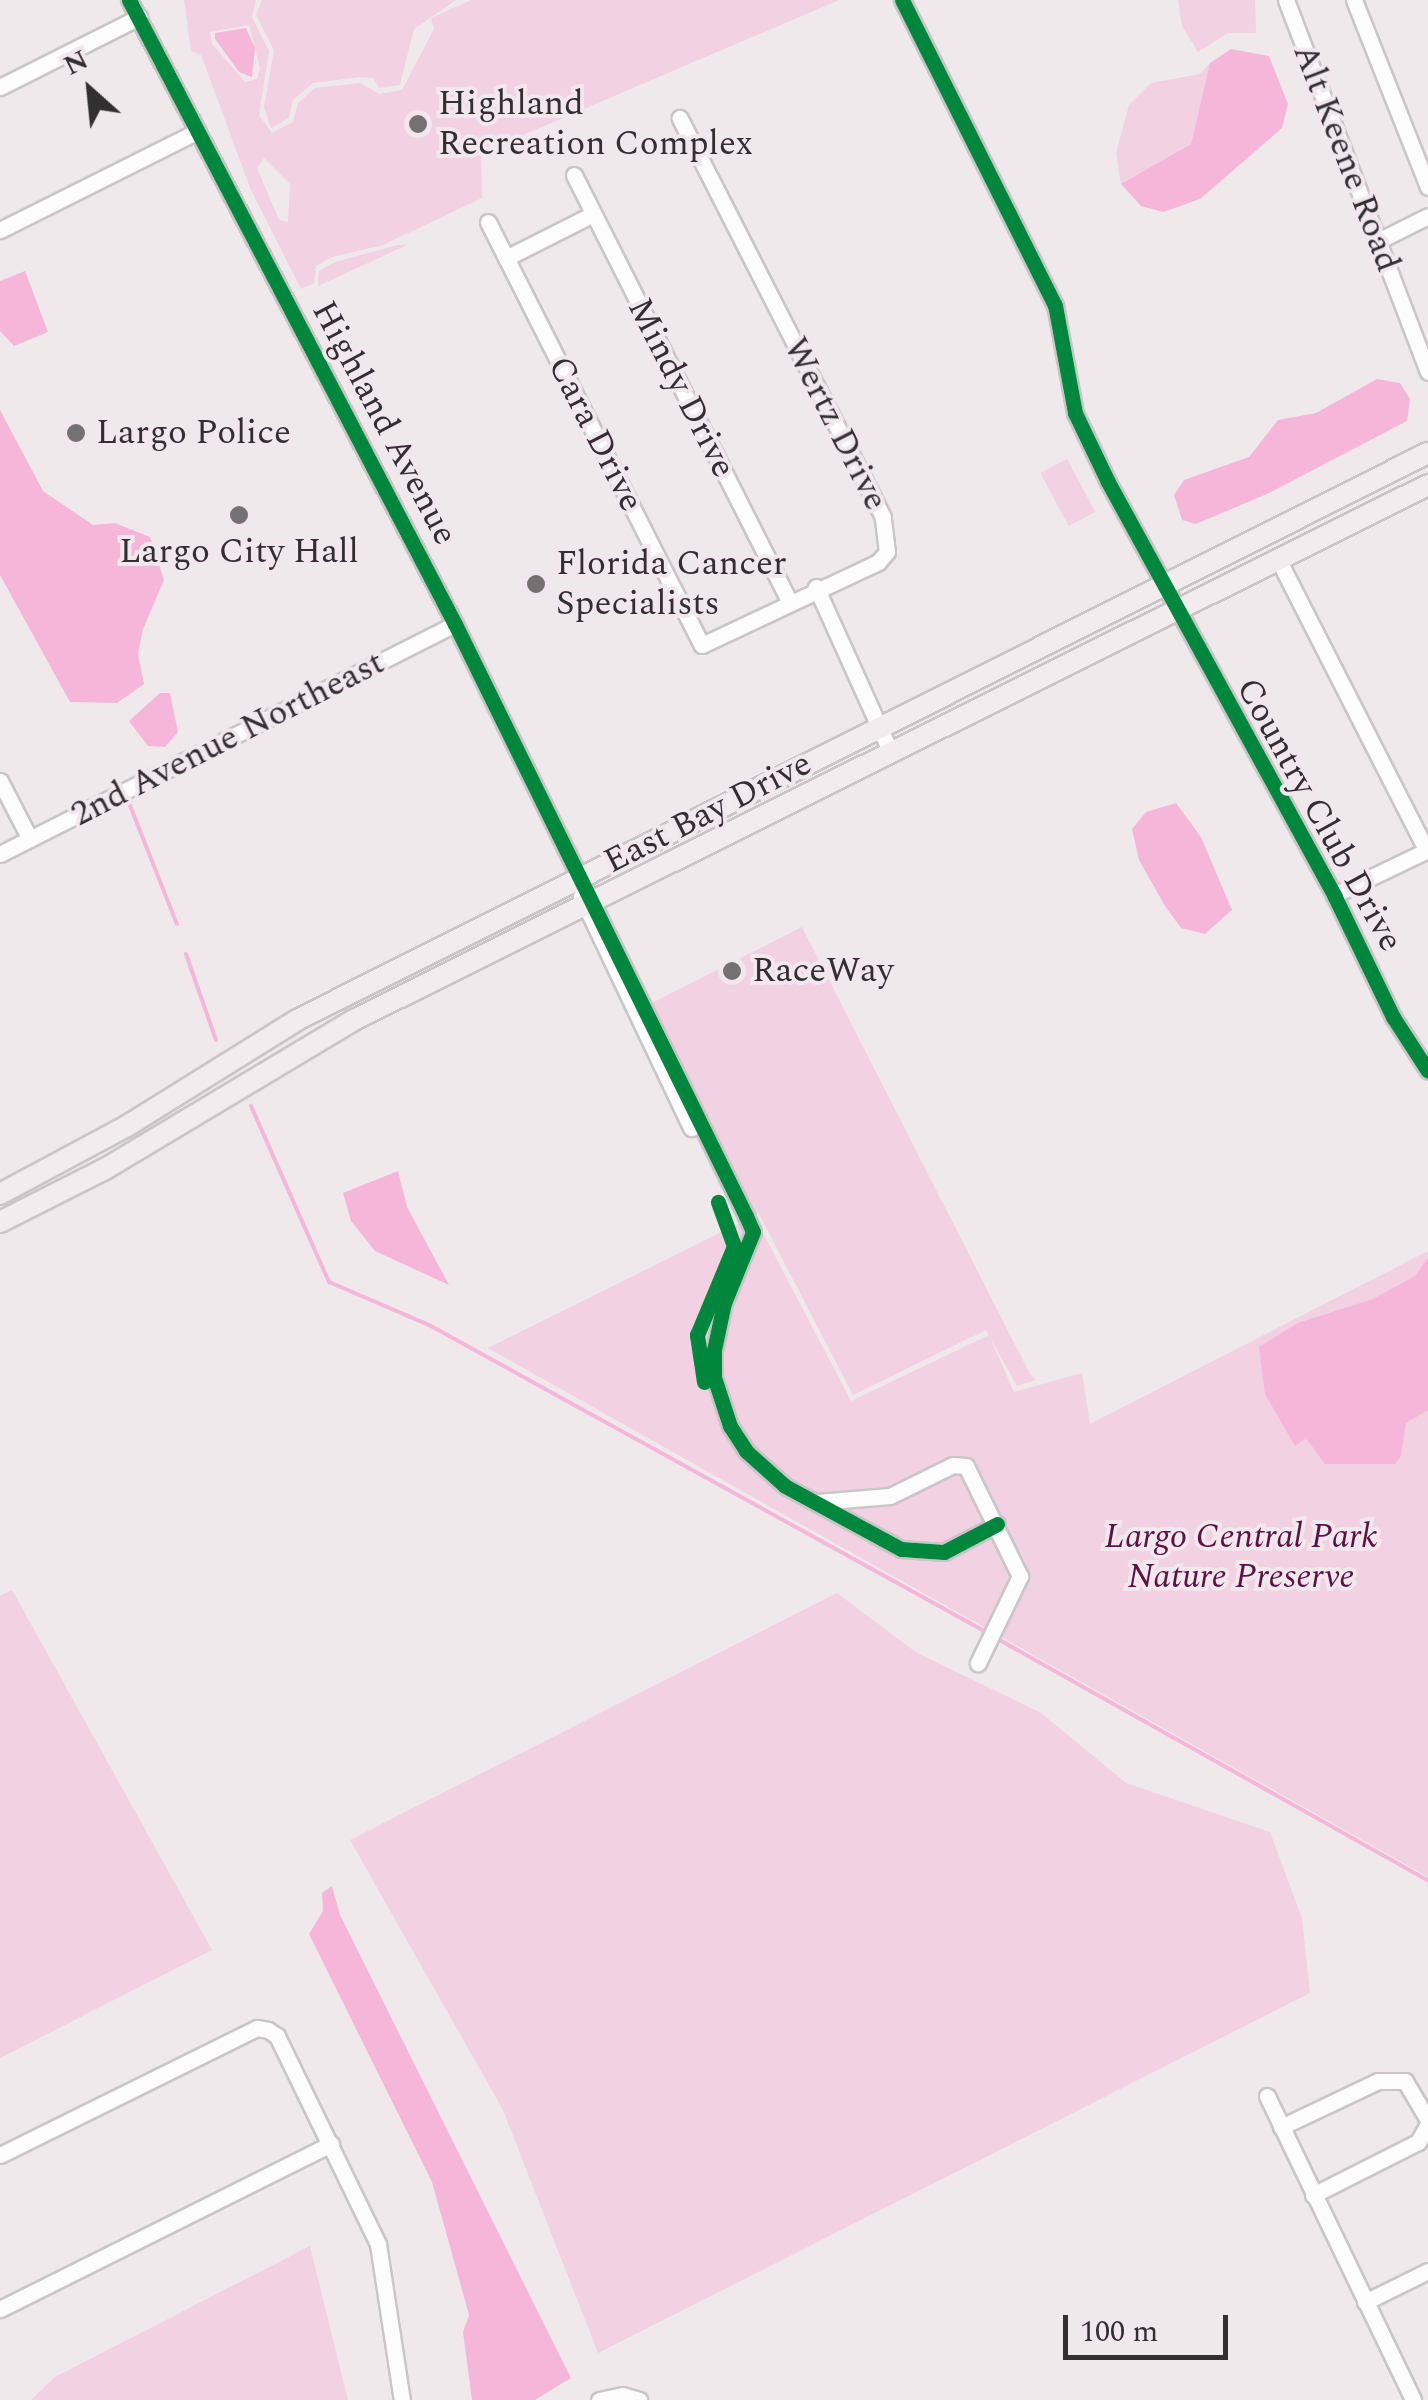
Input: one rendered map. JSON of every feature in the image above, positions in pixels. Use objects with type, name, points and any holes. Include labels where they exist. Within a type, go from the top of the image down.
[{"type":"main road","name":"East Bay Drive","points":[[0,1194],[127,1126],[298,1020],[1428,453]]},
{"type":"main road","points":[[1309,544],[1348,510],[1428,468]]},
{"type":"main road","name":"East Bay Drive","points":[[0,1222],[105,1169],[309,1044],[1428,485]]},
{"type":"main road","points":[[1174,612],[1190,584],[1305,526],[1321,506]]},
{"type":"main road","points":[[891,753],[903,729],[994,682],[1012,661]]},
{"type":"main road","points":[[756,820],[776,797],[868,751],[879,727]]},
{"type":"street","name":"Highland Avenue","points":[[130,0],[456,624],[580,877],[748,1246],[717,1326],[719,1401],[746,1451],[785,1486],[900,1549],[924,1555],[997,1524]]},
{"type":"street","name":"Country Club Drive","points":[[902,0],[1055,305],[1075,413],[1160,587],[1334,896],[1393,1017],[1428,1071]]},
{"type":"street","name":"Alt Keene Road","points":[[1286,0],[1428,372]]},
{"type":"street","points":[[1354,0],[1428,187]]},
{"type":"street","points":[[0,87],[138,17]]},
{"type":"street","name":"Wertz Drive","points":[[680,118],[887,527],[887,552],[878,562],[816,587]]},
{"type":"street","points":[[0,230],[198,131]]},
{"type":"street","name":"Mindy Drive","points":[[574,175],[789,601]]},
{"type":"street","points":[[506,258],[593,214]]},
{"type":"street","points":[[1378,241],[1428,216]]},
{"type":"street","name":"Cara Drive","points":[[488,222],[702,645],[789,601]]},
{"type":"street","points":[[1278,560],[1427,851],[1334,896]]},
{"type":"street","points":[[789,601],[816,587],[891,753]]},
{"type":"street","name":"2nd Avenue Northeast","points":[[0,854],[456,624]]},
{"type":"street","points":[[0,782],[30,838]]},
{"type":"street","points":[[817,1502],[887,1496],[962,1464],[997,1524],[1020,1576],[978,1663]]},
{"type":"street","points":[[0,2156],[257,2028],[278,2036],[378,2244],[402,2400]]},
{"type":"street","points":[[1281,2128],[1378,2081],[1405,2081],[1428,2122],[1418,2142],[1313,2195]]},
{"type":"street","points":[[1267,2096],[1413,2400]]},
{"type":"street","points":[[0,2309],[331,2144]]},
{"type":"street","points":[[1366,2302],[1428,2271]]},
{"type":"street","points":[[599,2400],[635,2398]]},
{"type":"green space","points":[[184,0],[256,0],[252,17],[269,51],[259,115],[272,133],[293,122],[298,103],[315,88],[361,83],[379,94],[402,90],[434,29],[431,18],[471,0],[839,0],[481,153],[482,198],[383,245],[332,257],[316,266],[314,283],[301,289],[251,190],[201,55],[191,51]],"holes":[[[249,25],[260,69],[257,79],[245,82],[212,44],[210,32]],[[264,158],[290,184],[288,222],[279,220],[257,168]]]},
{"type":"green space","points":[[262,0],[456,0],[414,29],[400,85],[379,88],[373,78],[361,77],[313,83],[293,100],[289,118],[271,128],[264,107],[274,50],[256,15]]},
{"type":"green space","points":[[1178,0],[1255,0],[1256,33],[1228,33],[1198,52],[1182,26]]},
{"type":"green space","points":[[1210,63],[1191,144],[1121,184],[1116,153],[1129,105],[1151,83],[1200,74]]},
{"type":"green space","points":[[407,245],[318,286],[319,271],[335,262]]},
{"type":"green space","points":[[1067,459],[1095,512],[1069,526],[1041,473]]},
{"type":"green space","points":[[802,927],[1036,1380],[1017,1386],[986,1330],[853,1395],[759,1214],[750,1212],[650,1004]]},
{"type":"green space","name":"Largo Central Park Nature Preserve","points":[[754,1216],[851,1401],[989,1335],[1014,1392],[1082,1373],[1090,1424],[1428,1251],[1428,1877],[488,1348]]},
{"type":"green space","points":[[12,1590],[212,1950],[0,2058],[0,1596]]},
{"type":"green space","points":[[837,1593],[917,1653],[1041,1713],[1126,1783],[1270,1832],[1302,1918],[1310,1993],[598,2353],[503,2110],[350,1840]]},
{"type":"green space","points":[[310,2246],[348,2400],[31,2400],[55,2377]]},
{"type":"shaded area","points":[[246,28],[255,48],[252,77],[239,72],[215,39],[215,33]]},
{"type":"shaded area","points":[[1231,49],[1269,56],[1288,104],[1282,128],[1200,199],[1163,212],[1141,206],[1121,184],[1191,144],[1210,63]]},
{"type":"shaded area","points":[[25,271],[48,332],[14,346],[0,331],[0,281]]},
{"type":"shaded area","points":[[1377,379],[1400,383],[1410,399],[1407,421],[1267,494],[1196,524],[1182,520],[1174,495],[1184,480],[1249,457],[1278,420],[1316,413]]},
{"type":"shaded area","points":[[0,410],[43,491],[93,525],[115,523],[150,537],[164,580],[143,629],[138,654],[144,684],[117,703],[70,702],[0,575]]},
{"type":"shaded area","points":[[160,693],[170,693],[178,732],[165,747],[148,746],[129,721]]},
{"type":"shaded area","points":[[1176,803],[1201,837],[1232,910],[1205,934],[1181,928],[1165,906],[1139,860],[1132,829],[1146,812]]},
{"type":"shaded area","points":[[398,1171],[407,1207],[449,1285],[375,1251],[351,1221],[343,1193]]},
{"type":"shaded area","points":[[1428,1258],[1428,1410],[1406,1423],[1401,1456],[1395,1464],[1325,1464],[1306,1438],[1295,1446],[1265,1394],[1259,1347],[1298,1323],[1373,1299],[1415,1276]]},
{"type":"shaded area","points":[[332,1886],[340,1915],[571,2378],[535,2400],[472,2400],[463,2332],[469,2315],[432,2182],[309,1934],[323,1911],[322,1893]]},
{"type":"waterway","points":[[129,803],[177,924]]},
{"type":"waterway","points":[[186,954],[216,1040]]},
{"type":"waterway","points":[[251,1106],[329,1282],[431,1326],[988,1633]]},
{"type":"waterway","points":[[996,1638],[1428,1880]]},
{"type":"cycle path","points":[[129,0],[455,624],[753,1232],[724,1303],[714,1350],[714,1377],[730,1426],[746,1451],[785,1486],[901,1549],[944,1552],[997,1524]]},
{"type":"cycle path","points":[[902,0],[1055,305],[1075,413],[1108,482],[1334,895],[1393,1017],[1428,1071]]},
{"type":"cycle path","points":[[704,1382],[697,1335],[734,1246],[718,1202]]},
{"type":"place","name":"Highland Recreation Complex","points":[[418,124]]},
{"type":"place","name":"Largo Police","points":[[76,433]]},
{"type":"place","name":"Largo City Hall","points":[[239,515]]},
{"type":"place","name":"Florida Cancer Specialists","points":[[536,584]]},
{"type":"place","name":"RaceWay","points":[[732,971]]}]
